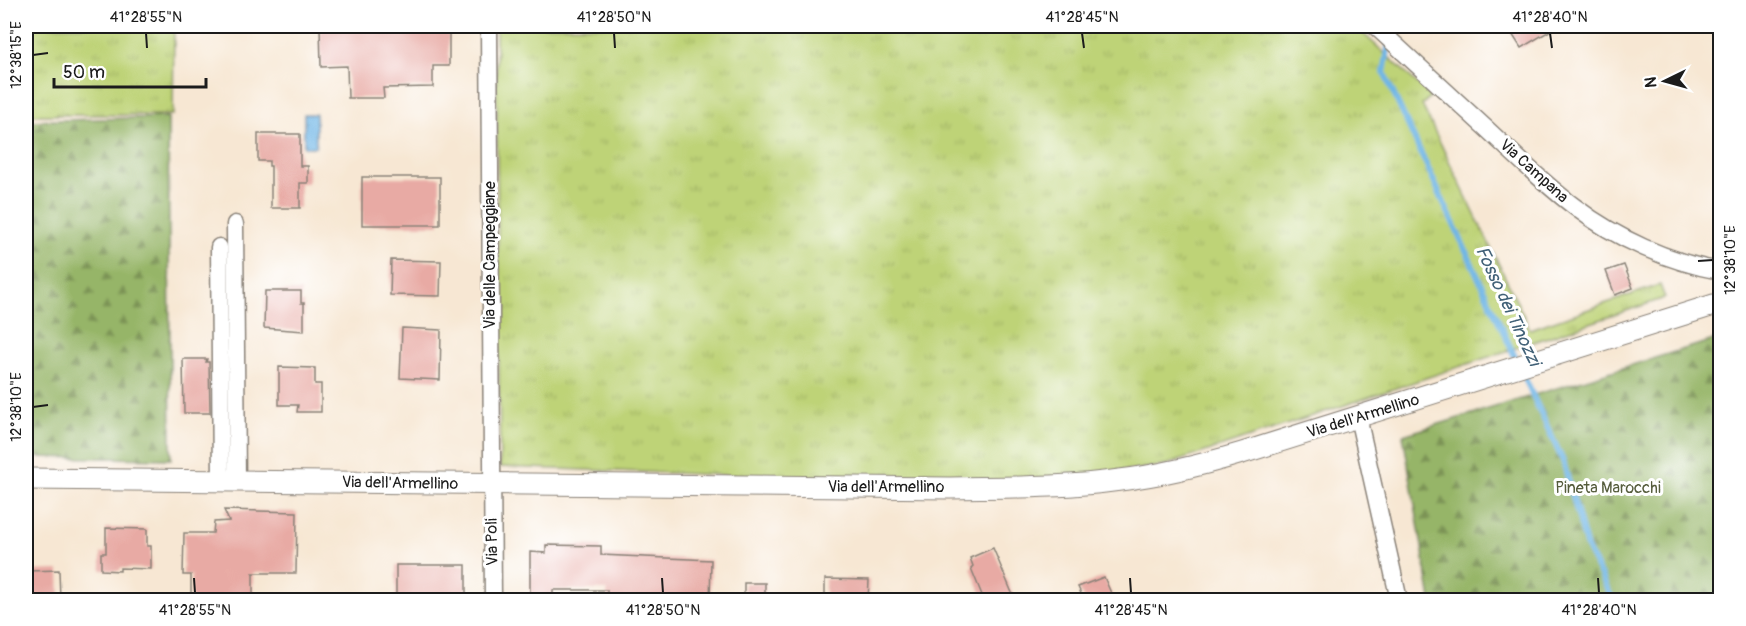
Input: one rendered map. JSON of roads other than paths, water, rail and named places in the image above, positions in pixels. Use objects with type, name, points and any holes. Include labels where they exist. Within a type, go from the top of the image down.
[{"type":"street","name":"Via delle Campeggiane","points":[[489,26],[490,484]]},
{"type":"street","name":"Via Campana","points":[[1375,26],[1542,180],[1580,211],[1620,236],[1655,252],[1689,264],[1720,271]]},
{"type":"street","points":[[229,482],[235,224]]},
{"type":"street","points":[[219,247],[229,482]]},
{"type":"street","name":"Via dell'Armellino","points":[[26,479],[1006,488],[1137,478],[1195,466],[1498,374],[1720,303]]},
{"type":"street","points":[[1358,417],[1399,600]]},
{"type":"street","name":"Via Poli","points":[[490,484],[493,600]]},
{"type":"water","points":[[304,114],[316,114],[316,147],[304,147]]},
{"type":"waterway","name":"Fosso dei Tinozzi","points":[[1392,26],[1384,73],[1563,461],[1587,548],[1613,600]]},
{"type":"park label","name":"Pineta Marocchi","points":[[1608,488]]}]
